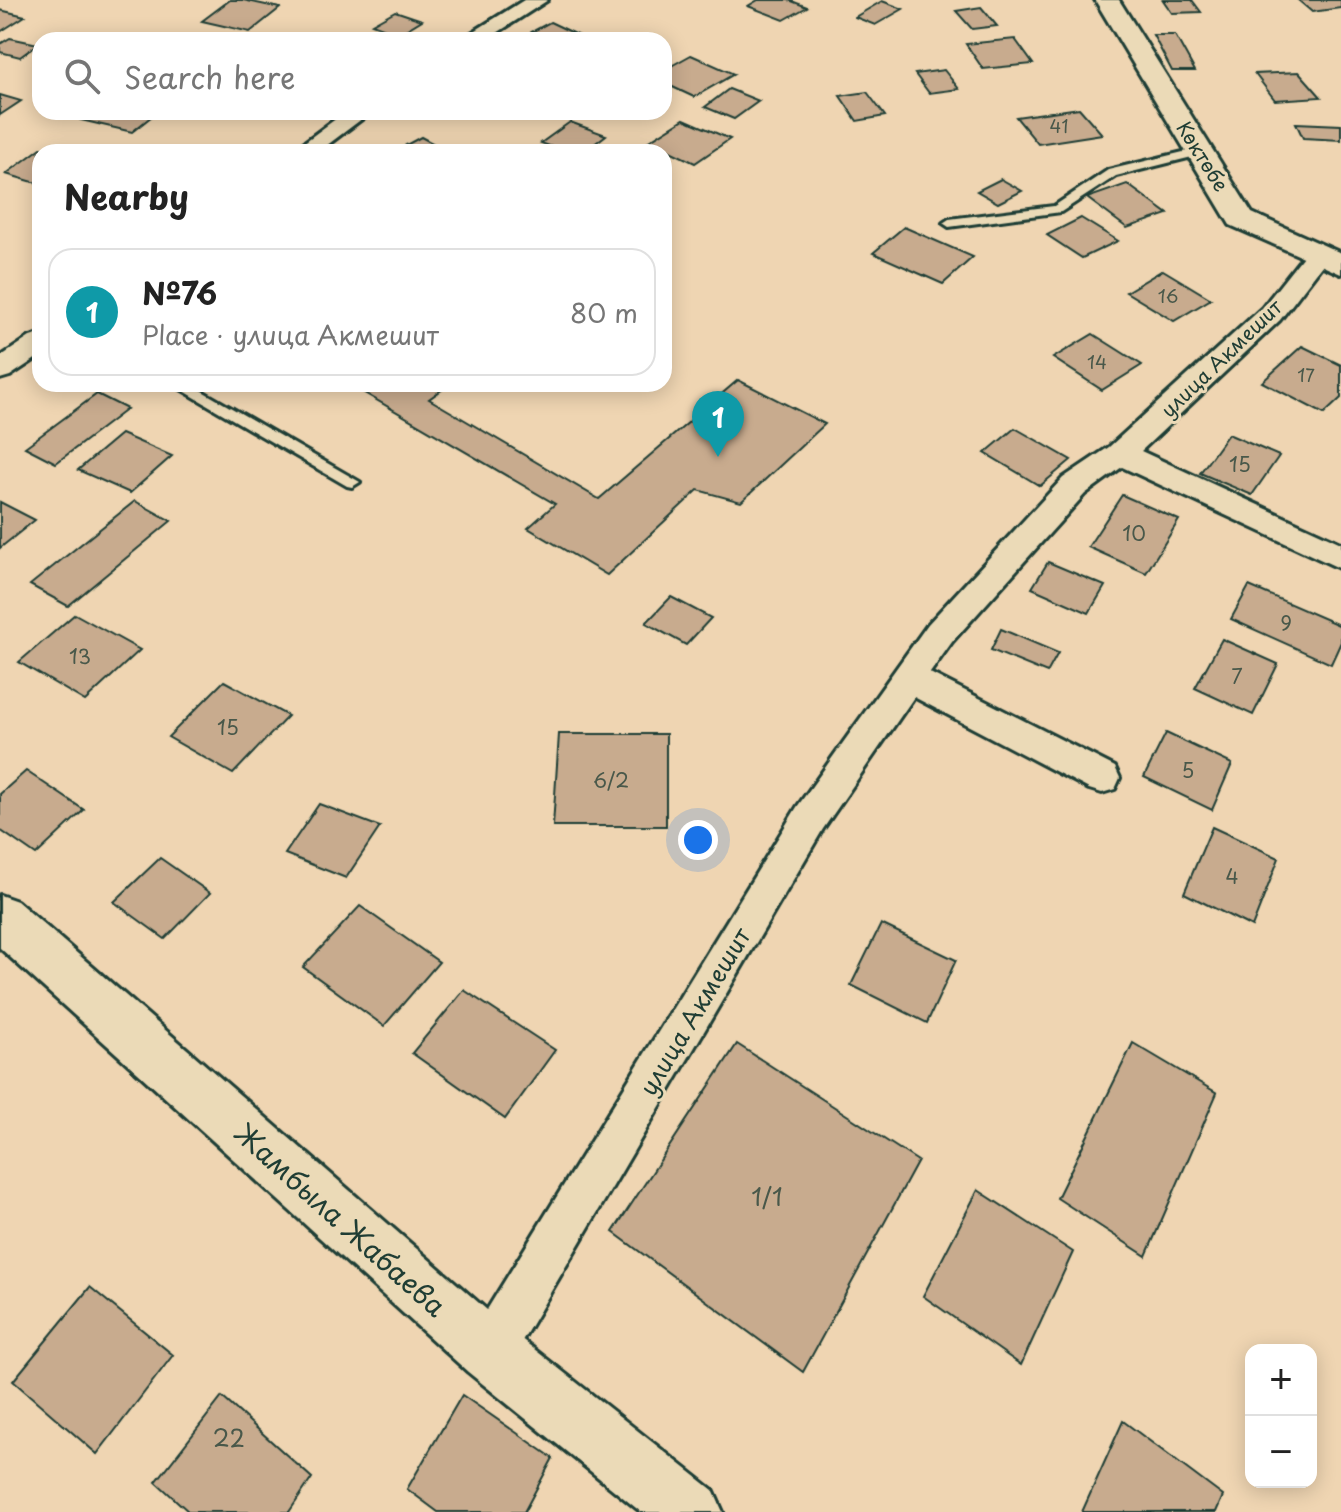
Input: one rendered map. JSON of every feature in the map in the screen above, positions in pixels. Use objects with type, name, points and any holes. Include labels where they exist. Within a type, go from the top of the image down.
[{"type":"street","points":[[484,32],[538,0]]},
{"type":"street","name":"Көктөбе","points":[[1107,0],[1241,219],[1328,260]]},
{"type":"street","points":[[314,144],[349,120]]},
{"type":"street","name":"улица Акмешит","points":[[489,1351],[810,818],[940,633],[1074,486],[1120,454],[1328,260]]},
{"type":"street","points":[[0,370],[32,348]]},
{"type":"street","points":[[1120,454],[1341,557]]},
{"type":"street","points":[[908,678],[1102,778]]},
{"type":"street","name":"Жамбыла Жабаева","points":[[0,917],[489,1351],[691,1512]]},
{"type":"lane","points":[[949,223],[1057,209],[1112,173],[1200,152]]},
{"type":"lane","points":[[193,392],[352,482]]},
{"type":"building","points":[[230,0],[280,8],[250,32],[202,21]]},
{"type":"building","points":[[758,0],[789,0],[807,7],[784,20],[748,6]]},
{"type":"building","points":[[1163,0],[1192,0],[1201,12],[1172,13]]},
{"type":"building","points":[[1298,0],[1341,0],[1341,8],[1312,12]]},
{"type":"building","points":[[882,1],[903,9],[875,25],[855,17]]},
{"type":"building","points":[[981,7],[997,26],[972,29],[956,11]]},
{"type":"building","points":[[0,10],[25,16],[0,32]]},
{"type":"building","points":[[395,11],[422,20],[402,32],[372,24]]},
{"type":"building","points":[[550,22],[571,32],[532,32]]},
{"type":"building","points":[[1153,35],[1175,35],[1195,71],[1172,71]]},
{"type":"building","points":[[10,38],[32,43],[32,48],[20,57],[0,52],[0,44]]},
{"type":"building","points":[[1015,39],[1033,64],[983,69],[966,44]]},
{"type":"building","points":[[691,55],[734,74],[694,97],[672,87],[672,66]]},
{"type":"building","points":[[944,70],[959,89],[929,93],[915,74]]},
{"type":"building","points":[[1299,72],[1321,97],[1275,100],[1255,74]]},
{"type":"building","points":[[729,89],[759,101],[734,119],[705,107]]},
{"type":"building","points":[[867,92],[885,116],[857,121],[840,96]]},
{"type":"building","points":[[0,95],[21,101],[0,115]]},
{"type":"building","points":[[1079,108],[1102,134],[1038,144],[1016,117]]},
{"type":"building","points":[[684,119],[730,139],[695,163],[672,152],[672,144],[649,141]]},
{"type":"building","points":[[81,120],[147,120],[132,132]]},
{"type":"building","points":[[570,122],[606,135],[594,144],[541,143]]},
{"type":"building","points":[[1296,123],[1341,125],[1341,140],[1303,138]]},
{"type":"building","points":[[421,137],[434,144],[408,144]]},
{"type":"building","points":[[32,155],[32,182],[6,174]]},
{"type":"building","points":[[1001,179],[1022,191],[998,203],[977,191]]},
{"type":"building","points":[[1127,184],[1168,214],[1127,228],[1087,198]]},
{"type":"building","points":[[1081,218],[1118,241],[1082,258],[1047,235]]},
{"type":"building","points":[[904,227],[973,257],[943,284],[873,253]]},
{"type":"building","points":[[1163,270],[1211,299],[1174,321],[1126,292]]},
{"type":"building","points":[[1093,334],[1142,365],[1102,390],[1053,358]]},
{"type":"building","points":[[1302,346],[1341,365],[1341,398],[1324,414],[1262,382]]},
{"type":"building","points":[[738,380],[825,424],[741,502],[698,490],[607,575],[528,528],[555,504],[363,392],[439,392],[429,399],[599,499]]},
{"type":"building","points":[[97,394],[127,409],[56,463],[25,447]]},
{"type":"building","points":[[1015,428],[1071,460],[1040,486],[985,453]]},
{"type":"building","points":[[121,434],[172,456],[130,493],[78,470]]},
{"type":"building","points":[[1228,434],[1279,456],[1252,495],[1200,473]]},
{"type":"building","points":[[1122,495],[1179,520],[1146,573],[1088,547]]},
{"type":"building","points":[[135,501],[171,521],[68,606],[30,585]]},
{"type":"building","points":[[0,502],[35,520],[0,548]]},
{"type":"building","points":[[1048,562],[1105,586],[1089,613],[1032,588]]},
{"type":"building","points":[[1249,586],[1341,626],[1341,642],[1331,664],[1231,619]]},
{"type":"building","points":[[671,597],[711,618],[686,645],[646,623]]},
{"type":"building","points":[[75,614],[140,650],[85,701],[19,662]]},
{"type":"building","points":[[1001,629],[1058,653],[1047,673],[991,650]]},
{"type":"building","points":[[1222,639],[1278,664],[1253,715],[1195,688]]},
{"type":"building","points":[[224,681],[288,716],[233,774],[168,737]]},
{"type":"building","points":[[1166,733],[1232,764],[1212,810],[1144,777]]},
{"type":"building","points":[[559,734],[666,734],[666,826],[553,826]]},
{"type":"building","points":[[26,771],[84,810],[36,855],[0,830],[0,794]]},
{"type":"building","points":[[319,804],[380,827],[346,878],[285,854]]},
{"type":"building","points":[[1212,827],[1279,858],[1252,927],[1184,893]]},
{"type":"building","points":[[160,858],[210,893],[165,939],[114,902]]},
{"type":"building","points":[[360,906],[439,962],[384,1026],[303,967]]},
{"type":"building","points":[[881,924],[956,960],[927,1023],[851,985]]},
{"type":"building","points":[[464,990],[555,1050],[505,1119],[412,1053]]},
{"type":"building","points":[[1133,1043],[1217,1093],[1146,1256],[1057,1198]]},
{"type":"building","points":[[737,1044],[918,1161],[803,1372],[613,1232]]},
{"type":"building","points":[[978,1190],[1073,1252],[1021,1365],[923,1296]]},
{"type":"building","points":[[90,1287],[173,1355],[97,1454],[13,1381]]},
{"type":"building","points":[[462,1395],[553,1458],[524,1512],[438,1512],[407,1489]]},
{"type":"building","points":[[222,1397],[312,1478],[289,1512],[189,1512],[156,1482]]},
{"type":"building","points":[[1123,1421],[1223,1496],[1216,1512],[1082,1512]]},
{"type":"place","name":"№76","points":[[718,457]]}]
